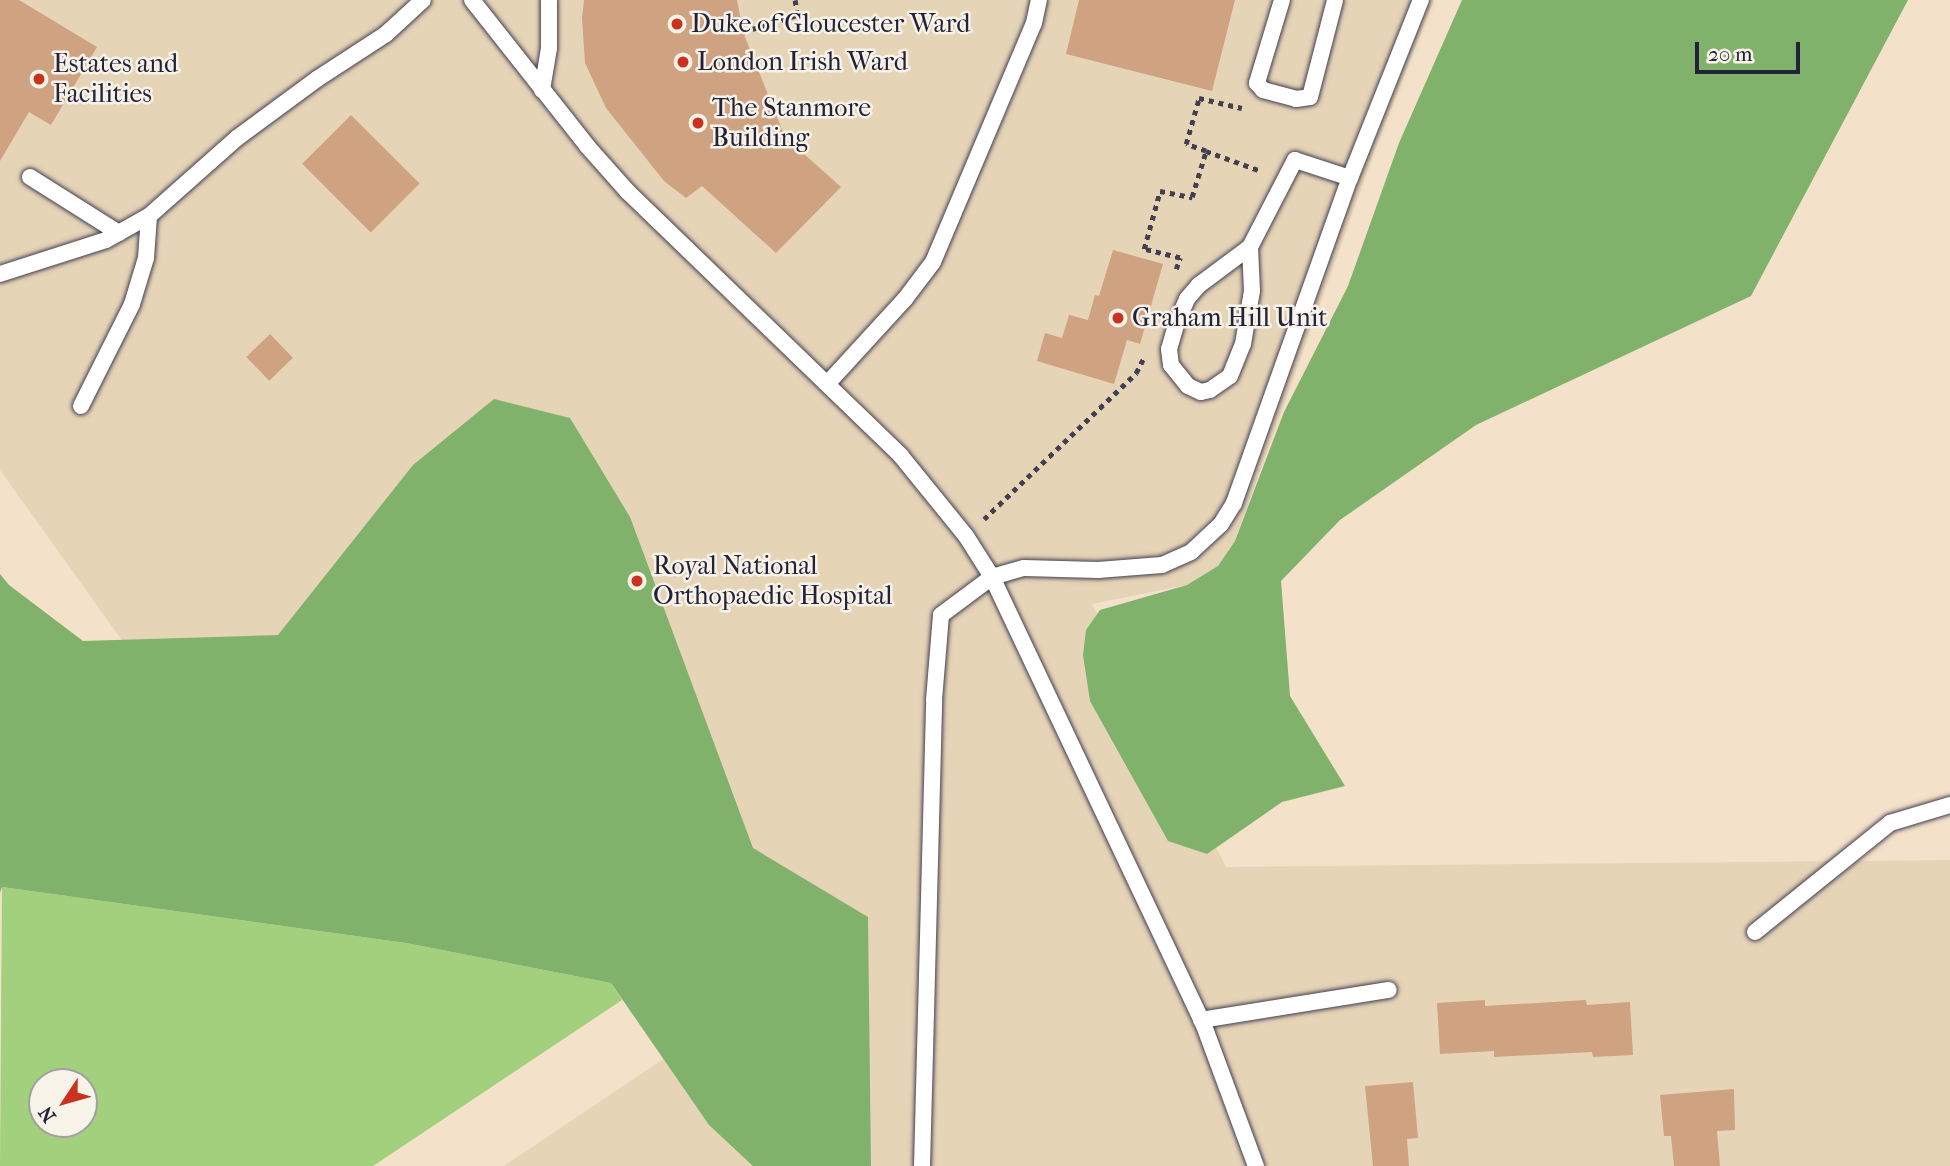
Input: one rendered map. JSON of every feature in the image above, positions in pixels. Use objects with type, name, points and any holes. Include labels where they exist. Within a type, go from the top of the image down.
[{"type":"lane","points":[[0,274],[61,256],[119,233],[149,216],[237,138],[317,79],[386,34],[423,0]]},
{"type":"lane","points":[[472,0],[542,90],[627,191],[828,383],[940,501],[992,577],[1201,1020],[1256,1166]]},
{"type":"lane","points":[[542,90],[549,48],[549,0]]},
{"type":"lane","points":[[828,383],[905,299],[933,262],[1034,23],[1040,0]]},
{"type":"lane","points":[[1282,0],[1257,83],[1263,90],[1296,100],[1310,97],[1335,0]]},
{"type":"lane","points":[[922,1166],[934,700],[941,615],[992,577],[1024,568],[1098,569],[1162,565],[1191,552],[1215,531],[1234,503],[1350,178],[1421,0]]},
{"type":"lane","points":[[1250,247],[1252,290],[1243,344],[1230,376],[1210,390],[1201,392],[1188,386],[1171,365],[1169,349],[1187,299],[1199,285],[1250,247],[1294,160],[1350,178]]},
{"type":"lane","points":[[30,177],[119,233]]},
{"type":"lane","points":[[81,406],[132,304],[146,258],[149,216]]},
{"type":"lane","points":[[1755,932],[1890,823],[1950,805]]},
{"type":"lane","points":[[1201,1020],[1389,990]]},
{"type":"path","points":[[743,32],[797,15],[796,0]]},
{"type":"path","points":[[1253,110],[1199,97],[1186,144],[1263,172]]},
{"type":"path","points":[[1175,271],[1180,258],[1144,248],[1160,191],[1192,197],[1206,151]]},
{"type":"path","points":[[988,516],[1136,373],[1148,348]]},
{"type":"shaded area","name":"Royal National Orthopaedic Hospital","points":[[0,0],[1434,0],[1375,150],[1235,541],[1218,566],[1187,585],[1092,604],[1226,867],[1950,860],[1950,1166],[504,1166],[851,933],[131,653],[0,470]]},
{"type":"green space","points":[[1462,0],[1908,0],[1751,296],[1476,425],[1340,520],[1281,581],[1290,696],[1345,786],[1282,802],[1207,854],[1168,841],[1090,701],[1083,655],[1086,630],[1100,610],[1187,585],[1218,566],[1235,541],[1284,412],[1348,286],[1399,143]]},
{"type":"green space","points":[[494,399],[570,418],[630,517],[753,848],[868,917],[871,1166],[753,1166],[709,1125],[611,983],[406,943],[2,887],[0,893],[0,574],[9,585],[83,641],[278,635],[413,465]]},
{"type":"green space","points":[[2,887],[406,943],[611,983],[622,1000],[373,1166],[0,1166]]},
{"type":"building","name":"Estates and Facilities","points":[[0,0],[19,0],[97,47],[51,125],[29,112],[0,161]]},
{"type":"building","name":"The Stanmore Building","points":[[584,0],[737,0],[743,32],[785,137],[841,187],[776,253],[702,186],[686,198],[664,181],[606,108],[585,63],[582,18]]},
{"type":"building","points":[[1079,0],[1235,0],[1212,91],[1066,54]]},
{"type":"building","points":[[351,115],[420,184],[371,232],[302,164]]},
{"type":"building","name":"Graham Hill Unit","points":[[1113,250],[1163,264],[1140,344],[1127,340],[1114,384],[1037,361],[1045,333],[1062,338],[1069,315],[1088,320],[1095,295],[1099,296]]},
{"type":"building","points":[[270,334],[293,358],[269,381],[246,357]]},
{"type":"building","points":[[1485,1000],[1485,1006],[1586,1000],[1587,1005],[1630,1002],[1633,1055],[1593,1057],[1592,1052],[1494,1057],[1494,1051],[1440,1054],[1437,1003]]},
{"type":"building","points":[[1413,1082],[1418,1138],[1407,1139],[1409,1166],[1373,1166],[1365,1086]]},
{"type":"building","points":[[1734,1089],[1735,1130],[1717,1131],[1720,1166],[1674,1166],[1671,1136],[1664,1136],[1660,1095]]},
{"type":"place","name":"Duke of Gloucester Ward","points":[[677,24]]},
{"type":"place","name":"London Irish Ward","points":[[683,62]]},
{"type":"place","name":"Estates and Facilities","points":[[39,79]]},
{"type":"place","name":"The Stanmore Building","points":[[698,123]]},
{"type":"place","name":"Graham Hill Unit","points":[[1118,318]]},
{"type":"place","name":"Royal National Orthopaedic Hospital","points":[[637,581]]}]
